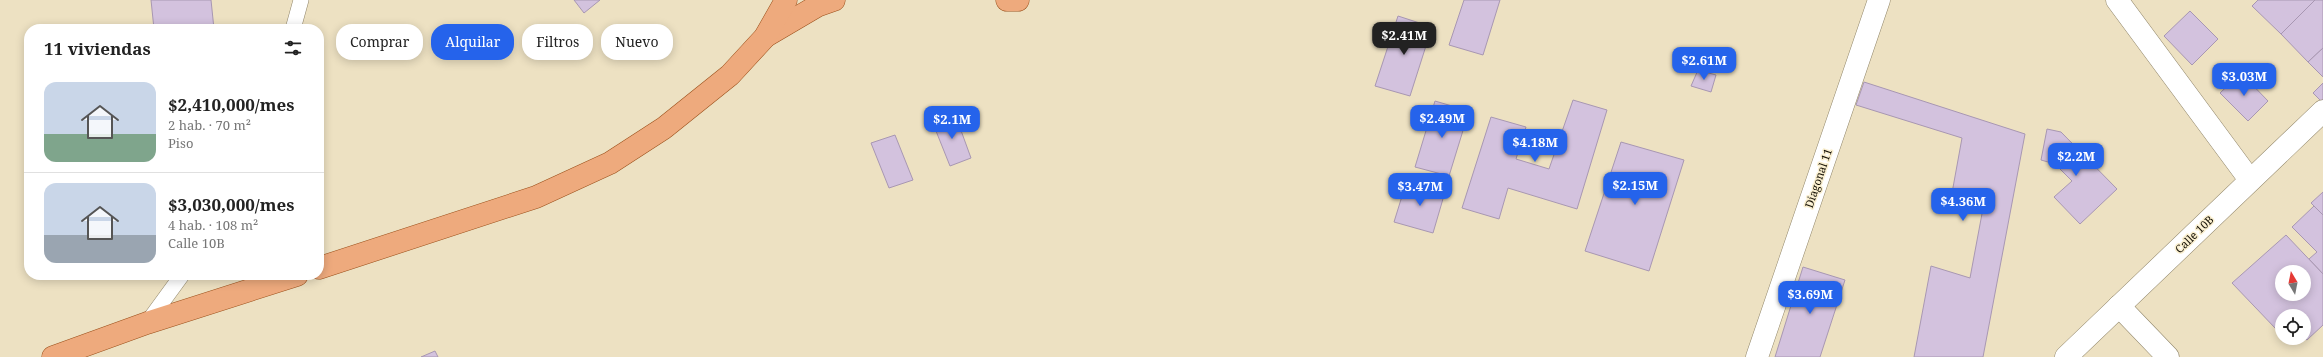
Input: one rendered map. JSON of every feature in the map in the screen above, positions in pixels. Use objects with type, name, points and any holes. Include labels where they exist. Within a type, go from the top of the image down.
[{"type":"main road","points":[[324,266],[536,197],[610,163],[664,128],[730,75],[765,37],[786,0]]},
{"type":"main road","points":[[765,37],[817,6],[834,0]]},
{"type":"main road","points":[[1007,0],[1018,0]]},
{"type":"main road","points":[[53,357],[147,323],[281,280]]},
{"type":"street","name":"Diagonal 11","points":[[1757,357],[1879,0]]},
{"type":"street","points":[[2117,0],[2250,180]]},
{"type":"street","name":"Calle 10B","points":[[2066,357],[2323,111]]},
{"type":"street","points":[[2119,306],[2168,357]]},
{"type":"lane","points":[[294,24],[300,0]]},
{"type":"lane","points":[[147,323],[178,280]]},
{"type":"building","points":[[151,0],[211,0],[213,24],[153,24]]},
{"type":"building","points":[[574,0],[600,0],[584,13]]},
{"type":"building","points":[[1464,0],[1500,0],[1483,55],[1449,45]]},
{"type":"building","points":[[2258,0],[2315,0],[2281,34],[2252,6]]},
{"type":"building","points":[[2315,0],[2323,0],[2323,48],[2308,62],[2281,34]]},
{"type":"building","points":[[2190,11],[2218,39],[2192,65],[2164,36]]},
{"type":"building","points":[[1398,16],[1432,27],[1410,96],[1375,86]]},
{"type":"building","points":[[2323,48],[2323,77],[2308,62]]},
{"type":"building","points":[[1698,70],[1716,75],[1711,92],[1691,86]]},
{"type":"building","points":[[2241,73],[2268,101],[2248,121],[2220,93]]},
{"type":"building","points":[[1864,82],[2025,134],[1983,357],[1914,357],[1931,266],[1970,278],[1984,203],[1952,193],[1962,138],[1856,105]]},
{"type":"building","points":[[2323,83],[2323,103],[2313,93]]},
{"type":"building","points":[[1573,100],[1607,110],[1577,209],[1508,188],[1499,219],[1462,208],[1491,117],[1526,127],[1516,159],[1549,169]]},
{"type":"building","points":[[1435,101],[1469,111],[1449,176],[1415,167]]},
{"type":"building","points":[[955,114],[971,158],[950,166],[932,121]]},
{"type":"building","points":[[2047,129],[2061,132],[2117,189],[2080,224],[2054,197],[2072,181],[2055,164],[2041,160]]},
{"type":"building","points":[[895,135],[913,180],[889,188],[871,143]]},
{"type":"building","points":[[1621,142],[1684,160],[1649,271],[1585,251]]},
{"type":"building","points":[[1407,180],[1445,192],[1433,233],[1394,222]]},
{"type":"building","points":[[2323,192],[2323,215],[2311,203]]},
{"type":"building","points":[[2314,206],[2323,215],[2323,274],[2309,259],[2317,252],[2292,227]]},
{"type":"building","points":[[2286,235],[2323,274],[2323,325],[2311,336],[2311,309],[2275,309],[2275,328],[2232,283]]},
{"type":"building","points":[[1803,267],[1845,280],[1820,357],[1775,357]]},
{"type":"building","points":[[435,351],[438,357],[421,357]]}]
